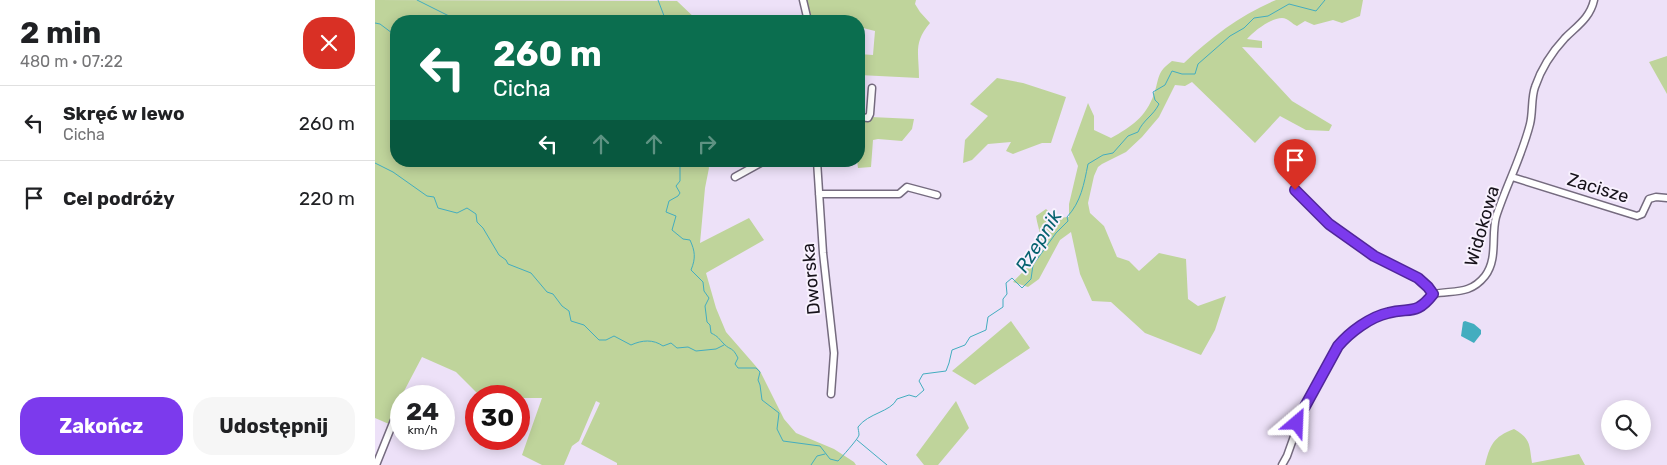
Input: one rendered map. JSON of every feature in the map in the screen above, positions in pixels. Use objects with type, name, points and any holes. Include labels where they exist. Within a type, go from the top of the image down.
[{"type":"street","points":[[803,0],[807,15]]},
{"type":"street","name":"Widokowa","points":[[1433,294],[1467,290],[1478,283],[1489,269],[1493,258],[1496,218],[1530,124],[1534,89],[1541,72],[1560,44],[1589,14],[1594,0]]},
{"type":"street","points":[[865,118],[868,118],[870,114],[872,88]]},
{"type":"street","points":[[735,178],[754,167]]},
{"type":"street","name":"Dworska","points":[[817,167],[823,253],[834,353],[831,394]]},
{"type":"street","name":"Zacisze","points":[[1512,177],[1637,216],[1642,214],[1649,199],[1656,197],[1667,198]]},
{"type":"street","points":[[819,194],[899,194],[907,187],[937,196]]},
{"type":"street","points":[[1282,465],[1303,410],[1338,346],[1345,338],[1378,316],[1389,312],[1413,311],[1419,308],[1433,294],[1418,278],[1374,256],[1329,224],[1295,190]]},
{"type":"street","points":[[376,465],[390,430]]},
{"type":"green space","points":[[375,0],[677,1],[692,15],[390,15],[390,167],[709,167],[700,243],[749,218],[764,240],[706,273],[716,308],[726,332],[760,371],[784,419],[796,433],[834,449],[856,465],[617,465],[617,463],[581,444],[600,403],[596,401],[579,441],[572,446],[564,465],[542,465],[522,455],[524,450],[530,450],[530,432],[542,398],[530,398],[530,385],[469,385],[456,372],[422,357],[407,385],[390,385],[389,424],[375,418]]},
{"type":"green space","points":[[806,0],[916,0],[915,4],[930,23],[919,43],[919,78],[865,75],[865,54],[873,55],[875,31],[865,28],[865,15],[811,15]]},
{"type":"green space","points":[[1276,0],[1363,0],[1360,16],[1342,23],[1333,20],[1314,25],[1305,21],[1297,26],[1284,18],[1273,20],[1258,29],[1247,39],[1262,41],[1262,48],[1242,47],[1292,101],[1332,125],[1329,131],[1306,130],[1280,116],[1255,143],[1192,82],[1185,86],[1175,85],[1159,117],[1142,137],[1126,152],[1098,167],[1088,203],[1090,213],[1104,226],[1117,257],[1129,261],[1139,271],[1159,253],[1186,259],[1188,299],[1198,306],[1226,296],[1215,330],[1201,355],[1145,333],[1111,302],[1092,301],[1080,274],[1071,232],[1060,240],[1039,279],[1028,287],[1013,282],[1036,257],[1039,251],[1041,239],[1036,216],[1046,209],[1056,218],[1069,217],[1069,204],[1078,166],[1071,150],[1088,103],[1094,116],[1094,130],[1111,138],[1125,130],[1147,109],[1159,76],[1167,65],[1172,61],[1184,63],[1227,27],[1251,12]]},
{"type":"green space","points":[[1667,56],[1667,94],[1649,62]]},
{"type":"green space","points":[[997,78],[1023,83],[1066,97],[1051,143],[1042,143],[1013,154],[1006,151],[1011,142],[988,144],[972,160],[963,163],[965,140],[988,116],[970,104]]},
{"type":"green space","points":[[871,117],[914,119],[912,129],[902,141],[873,140],[871,167],[858,168],[865,167],[865,120]]},
{"type":"green space","points":[[1011,321],[1030,348],[975,385],[952,371]]},
{"type":"green space","points":[[956,401],[969,428],[938,465],[924,465],[916,455]]},
{"type":"green space","points":[[1514,429],[1526,439],[1532,463],[1579,454],[1585,465],[1485,465],[1493,442],[1501,435]]},
{"type":"water","points":[[1463,322],[1474,324],[1481,330],[1481,334],[1474,343],[1461,336]]},
{"type":"waterway","points":[[417,0],[447,15]]},
{"type":"waterway","name":"Rzepnik","points":[[658,0],[664,15]]},
{"type":"waterway","name":"Rzepnik","points":[[680,167],[680,181],[676,186],[680,193],[669,201],[666,212],[676,216],[672,230],[683,239],[690,240],[692,244],[694,262],[691,270],[703,282],[704,291],[709,298],[705,306],[707,322],[710,325],[711,333],[734,352],[738,358],[735,364],[738,368],[756,368],[760,372],[758,380],[762,400],[779,413],[777,429],[783,441],[820,446],[830,459],[838,461],[858,437],[858,427],[862,422],[890,407],[897,399],[909,395],[916,397],[924,390],[919,381],[923,374],[946,371],[952,350],[965,345],[970,337],[986,330],[988,317],[1003,307],[1003,299],[1007,294],[1006,283],[1012,278],[1022,288],[1031,279],[1033,265],[1056,233],[1068,221],[1067,217],[1076,205],[1088,164],[1103,155],[1113,153],[1128,136],[1138,132],[1159,104],[1155,100],[1153,92],[1165,85],[1172,71],[1182,74],[1195,74],[1198,64],[1254,18],[1268,16],[1289,4],[1316,11],[1325,0]]},
{"type":"waterway","points":[[375,23],[380,24],[390,32]]},
{"type":"waterway","points":[[375,163],[393,172],[427,196],[434,197],[438,208],[457,213],[467,208],[476,214],[477,222],[483,228],[499,255],[508,264],[531,273],[547,292],[553,294],[562,306],[569,311],[571,321],[584,325],[599,340],[606,340],[614,336],[631,345],[647,341],[663,346],[671,343],[677,348],[688,347],[696,351],[716,349],[724,345]]},
{"type":"waterway","points":[[857,440],[887,465]]},
{"type":"waterway","points":[[811,465],[817,456],[825,454]]},
{"type":"route","points":[[1295,190],[1329,224],[1374,256],[1418,278],[1433,294],[1427,302],[1413,311],[1389,312],[1378,316],[1345,338],[1338,346],[1297,423]]}]
